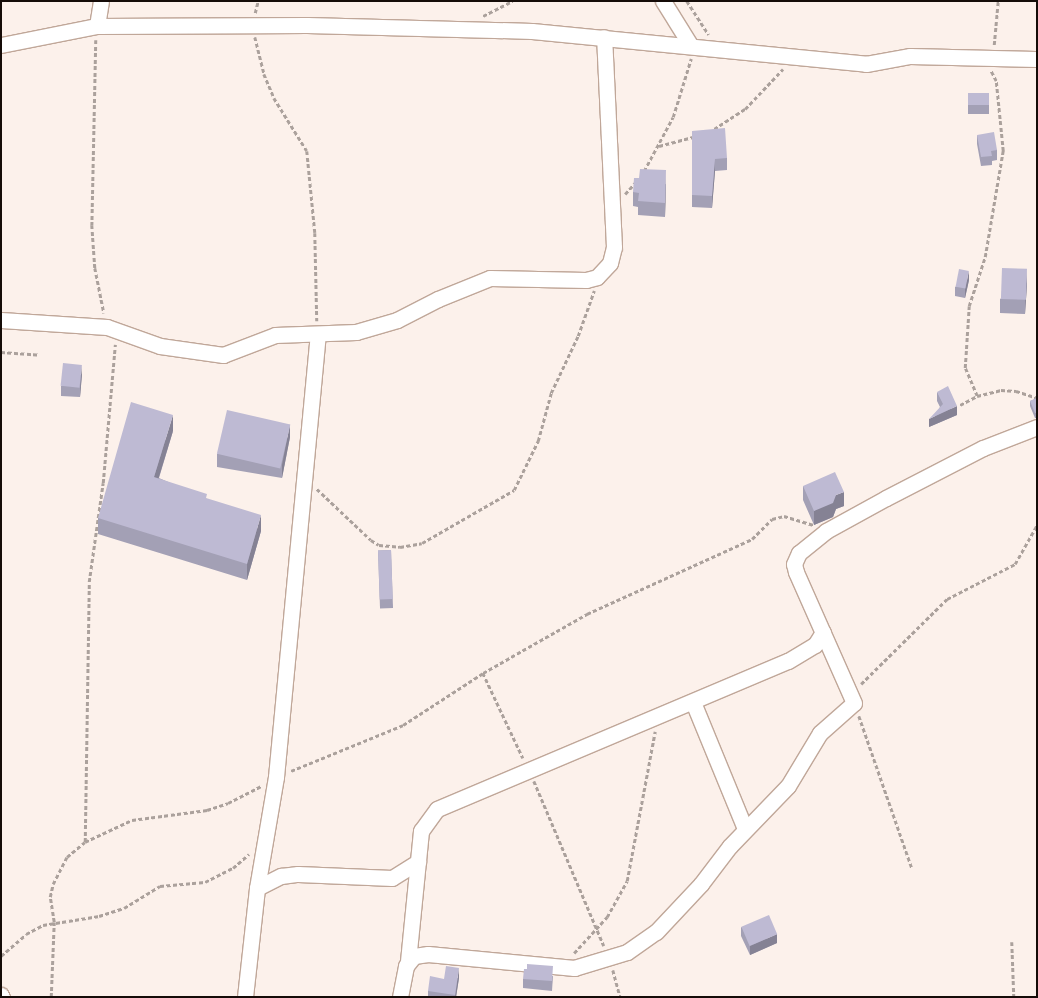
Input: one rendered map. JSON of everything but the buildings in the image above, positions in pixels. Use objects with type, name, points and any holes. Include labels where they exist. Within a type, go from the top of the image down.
[{"type":"street","points":[[97,26],[102,1]]},
{"type":"street","points":[[663,1],[691,46]]},
{"type":"street","points":[[1,45],[97,26],[252,25],[462,28],[604,37],[866,64],[910,56],[1037,59]]},
{"type":"street","points":[[1,320],[112,329],[174,349],[223,355],[275,335],[318,335],[356,332],[397,320],[438,299],[490,278],[586,280],[598,277],[607,268],[613,255],[604,37]]},
{"type":"street","points":[[245,997],[257,888],[266,847],[276,777],[318,335]]},
{"type":"street","points":[[408,961],[414,956],[428,954],[574,968],[627,952],[656,932],[701,884],[745,829],[788,786],[820,733],[852,698],[794,564],[799,553],[826,531],[954,462],[1037,427]]},
{"type":"street","points":[[400,997],[408,961],[418,862],[424,824],[437,809],[528,768],[693,702],[805,653],[824,632]]},
{"type":"street","points":[[693,702],[745,829]]},
{"type":"street","points":[[257,888],[267,881],[290,875],[392,878],[418,862]]},
{"type":"path","points":[[462,28],[512,1]]},
{"type":"path","points":[[687,1],[698,13],[716,49]]},
{"type":"path","points":[[977,396],[965,368],[968,306],[985,257],[1003,151],[996,82],[987,59],[998,1]]},
{"type":"path","points":[[252,25],[264,74],[274,98],[301,139],[310,168],[318,335]]},
{"type":"path","points":[[85,842],[89,582],[103,483],[112,329],[95,268],[92,225],[97,26]]},
{"type":"path","points":[[610,206],[642,176],[659,146],[686,80],[691,46]]},
{"type":"path","points":[[710,131],[745,108],[794,57]]},
{"type":"path","points":[[659,146],[703,134]]},
{"type":"path","points":[[306,476],[362,533],[379,545],[389,546],[422,543],[514,490],[538,441],[551,393],[578,336],[598,277]]},
{"type":"path","points":[[1,352],[40,355]]},
{"type":"path","points":[[960,406],[977,396],[1016,391],[1037,398]]},
{"type":"path","points":[[51,997],[54,922],[50,903],[53,884],[67,857],[85,842],[132,820],[207,810],[228,804],[276,777],[376,739],[417,717],[483,673],[587,614],[752,539],[778,517],[804,520],[826,531]]},
{"type":"path","points":[[912,868],[852,698],[947,599],[1015,564],[1037,525]]},
{"type":"path","points":[[483,673],[528,768],[609,957],[620,997]]},
{"type":"path","points":[[567,956],[581,948],[596,929],[627,881],[659,716]]},
{"type":"path","points":[[1,956],[34,928],[54,922],[99,916],[124,908],[160,886],[205,882],[266,847]]},
{"type":"path","points":[[1012,942],[1014,997]]}]
